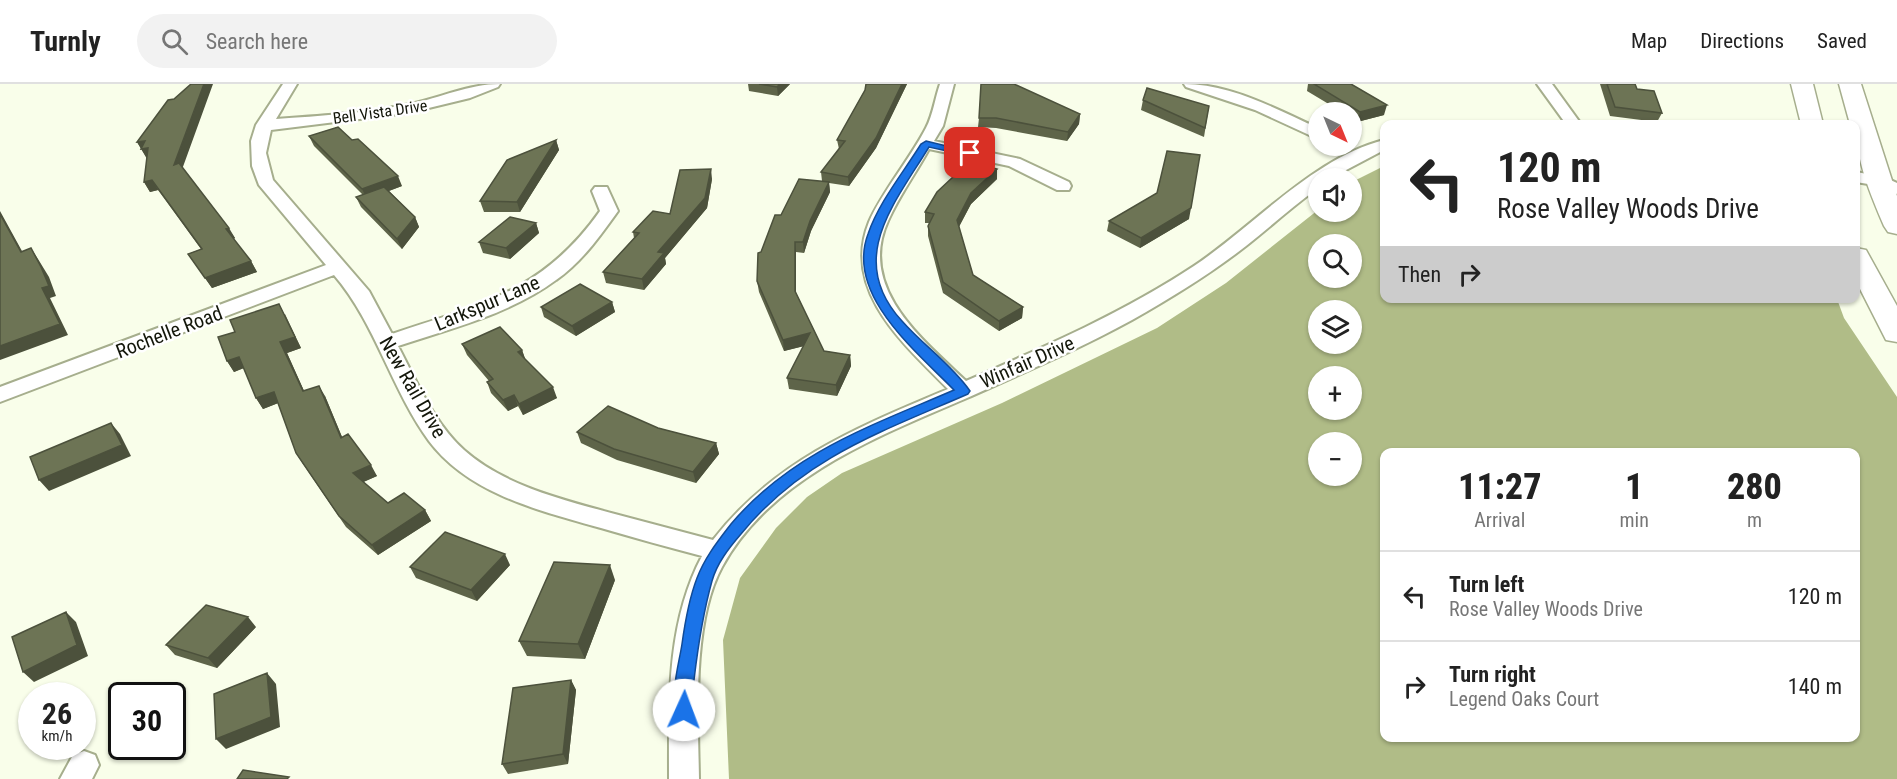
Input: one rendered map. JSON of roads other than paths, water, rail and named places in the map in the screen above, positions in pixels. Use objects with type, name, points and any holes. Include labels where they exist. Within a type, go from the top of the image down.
[{"type":"main road","points":[[1802,84],[1811,120]]},
{"type":"main road","points":[[1850,84],[1897,226]]},
{"type":"main road","points":[[1860,264],[1897,333]]},
{"type":"street","name":"New Rail Drive","points":[[290,84],[264,125],[258,142],[257,157],[265,181],[362,295],[416,401],[438,435],[456,456],[477,472],[535,501],[718,551]]},
{"type":"street","name":"Bell Vista Drive","points":[[264,125],[368,116],[413,109],[448,101],[493,84]]},
{"type":"street","points":[[947,84],[935,126],[878,222],[872,237],[870,265],[872,278],[884,307],[896,323],[963,391]]},
{"type":"street","points":[[1191,84],[1260,107],[1308,129]]},
{"type":"street","points":[[1544,84],[1571,120]]},
{"type":"street","points":[[926,144],[1014,162],[1029,167],[1063,186]]},
{"type":"street","name":"Winfair Drive","points":[[1362,148],[1380,146]]},
{"type":"street","name":"Winfair Drive","points":[[684,779],[685,687],[694,619],[705,577],[718,551],[752,510],[781,483],[837,446],[1088,334],[1159,296],[1238,243],[1321,177],[1344,156]]},
{"type":"street","name":"Larkspur Lane","points":[[387,343],[499,303],[548,277],[585,243],[609,211],[601,191]]},
{"type":"street","name":"Rochelle Road","points":[[0,395],[337,267]]}]
